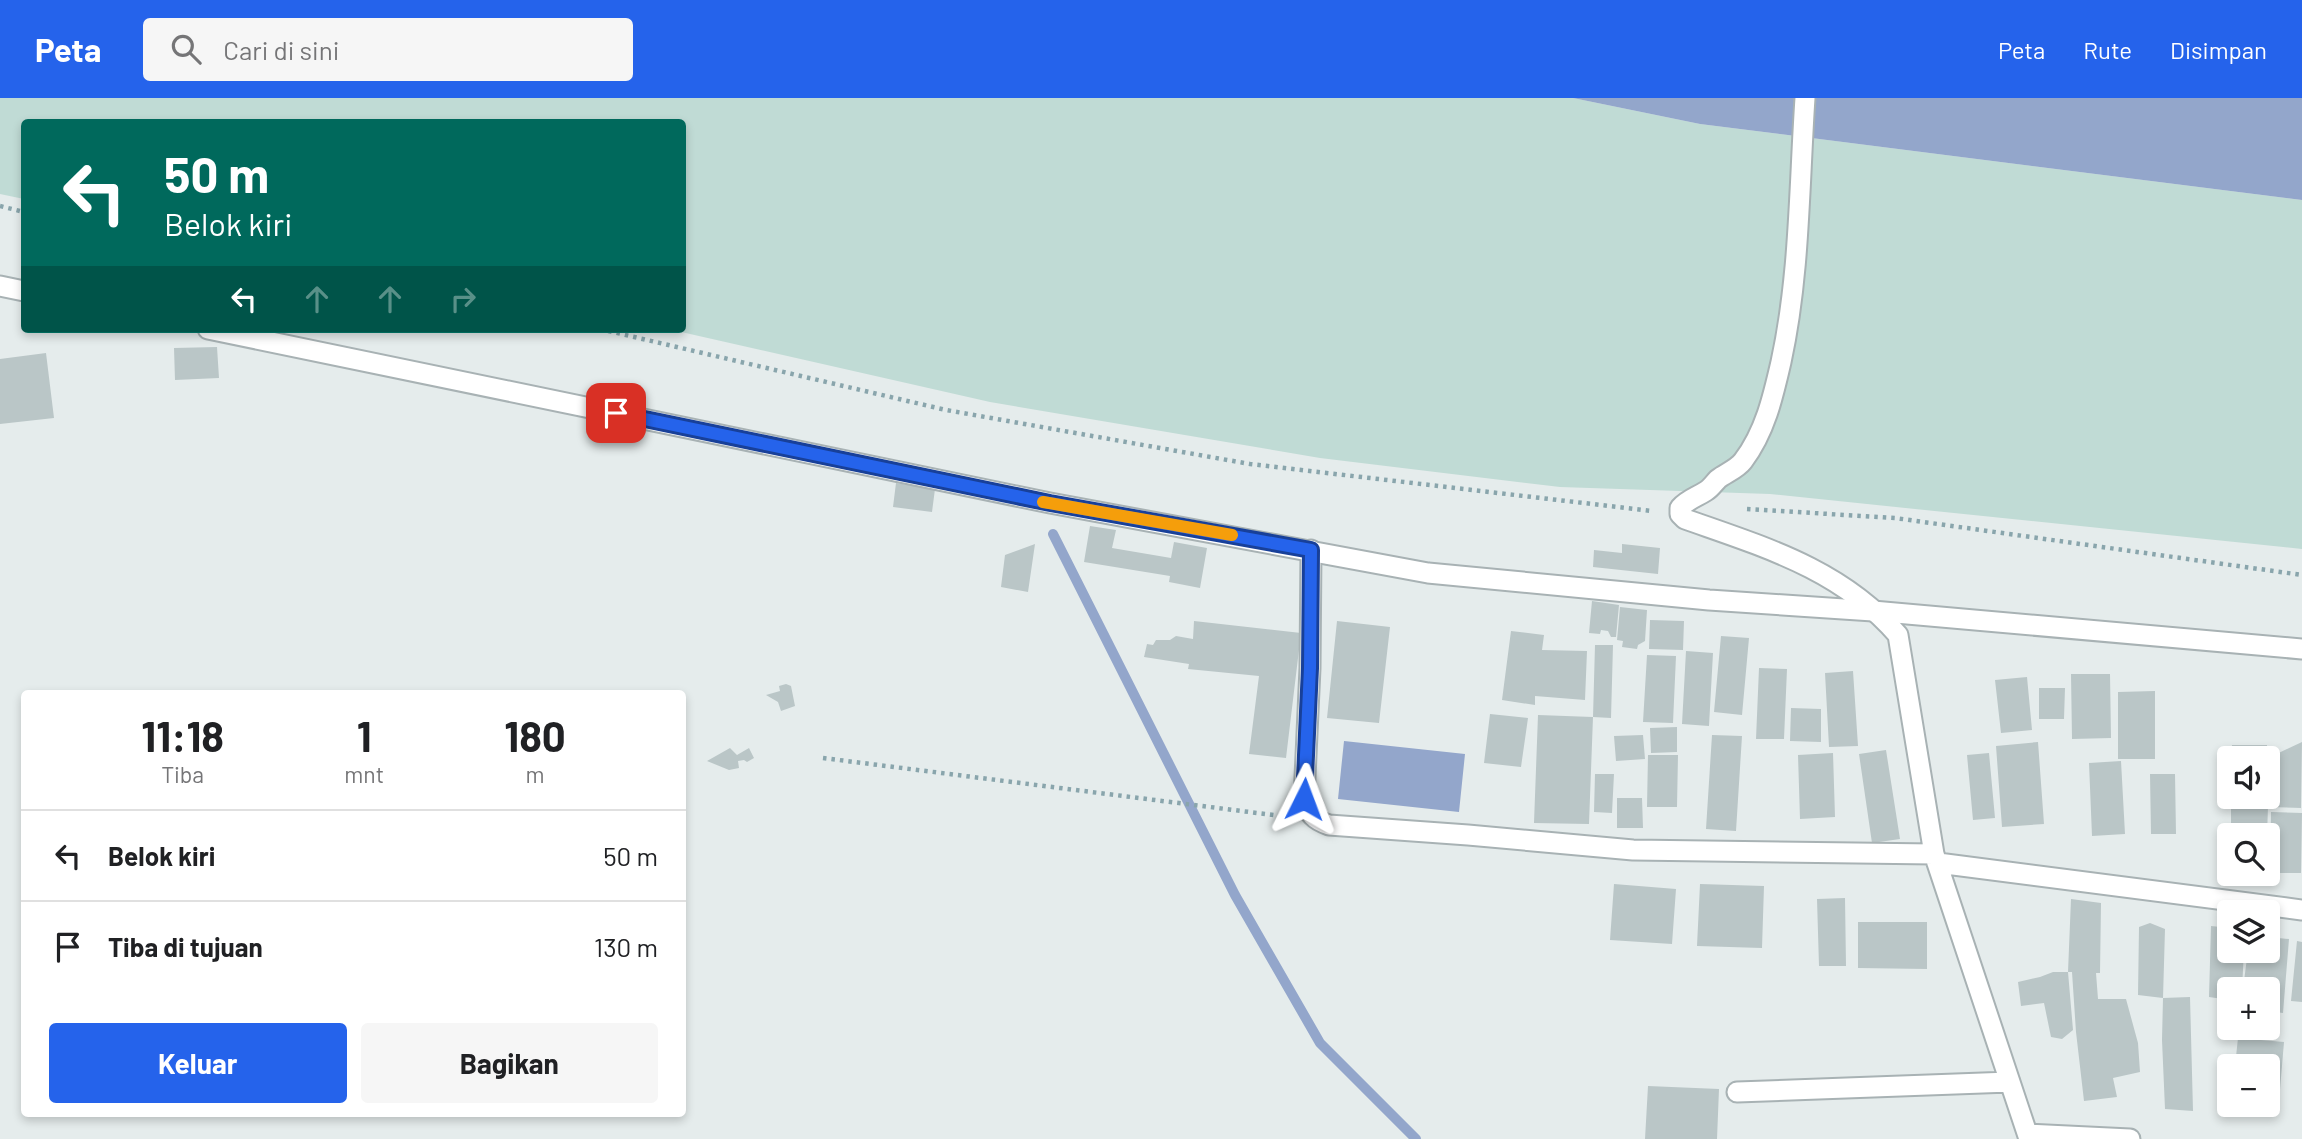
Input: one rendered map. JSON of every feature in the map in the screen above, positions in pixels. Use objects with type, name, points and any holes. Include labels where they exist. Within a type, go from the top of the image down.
[{"type":"street","points":[[1805,98],[1798,246],[1786,340],[1773,400],[1756,443],[1741,464],[1719,478],[1706,491],[1687,501],[1680,508],[1680,514],[1685,519],[1784,554],[1820,572],[1854,593],[1898,635],[1936,858],[2029,1137],[2130,1139]]},
{"type":"street","points":[[0,286],[21,290]]},
{"type":"street","points":[[227,333],[1050,503],[1428,573],[1709,600],[1873,611],[2302,649]]},
{"type":"street","points":[[1311,550],[1310,668],[1304,799],[1315,821],[1329,825],[1633,850],[1936,858],[2302,910]]},
{"type":"street","points":[[1737,1092],[2010,1082]]},
{"type":"path","points":[[0,206],[21,211]]},
{"type":"path","points":[[617,333],[946,410],[1250,464],[1680,514]]},
{"type":"path","points":[[1734,509],[1895,518],[2302,575]]},
{"type":"path","points":[[823,758],[1315,821]]},
{"type":"green space","points":[[0,98],[1573,98],[1700,124],[2302,200],[2302,549],[1770,494],[1560,487],[1320,458],[990,402],[686,333],[686,119],[21,119],[21,198],[0,194]]},
{"type":"water","points":[[1573,98],[2302,98],[2302,200],[1700,124]]},
{"type":"water","points":[[1344,741],[1465,754],[1459,812],[1338,799]]},
{"type":"building","points":[[217,347],[219,378],[175,380],[174,348]]},
{"type":"building","points":[[46,353],[54,418],[0,424],[0,359]]},
{"type":"building","points":[[896,483],[935,489],[932,512],[893,507]]},
{"type":"building","points":[[1090,526],[1116,530],[1112,548],[1171,558],[1174,542],[1207,548],[1200,588],[1169,582],[1170,576],[1084,562]]},
{"type":"building","points":[[1035,544],[1028,592],[1001,587],[1005,555]]},
{"type":"building","points":[[1622,544],[1660,548],[1658,574],[1593,567],[1594,550],[1622,553]]},
{"type":"building","points":[[1592,601],[1619,605],[1616,637],[1611,637],[1608,631],[1601,630],[1600,634],[1589,633]]},
{"type":"building","points":[[1620,607],[1647,610],[1645,641],[1638,645],[1637,649],[1622,647],[1623,641],[1617,640]]},
{"type":"building","points":[[1650,620],[1684,621],[1683,650],[1649,649]]},
{"type":"building","points":[[1194,621],[1301,633],[1286,758],[1249,754],[1259,676],[1188,669],[1189,664],[1144,657],[1147,644],[1153,645],[1156,640],[1170,640],[1176,636],[1193,639]]},
{"type":"building","points":[[1337,621],[1390,627],[1379,723],[1327,718]]},
{"type":"building","points":[[1511,631],[1544,635],[1542,650],[1587,651],[1585,700],[1535,696],[1535,705],[1502,700]]},
{"type":"building","points":[[1721,636],[1749,638],[1742,715],[1714,712]]},
{"type":"building","points":[[1595,645],[1613,645],[1611,718],[1593,717]]},
{"type":"building","points":[[1686,651],[1713,653],[1709,726],[1682,724]]},
{"type":"building","points":[[1647,655],[1676,656],[1673,723],[1643,722]]},
{"type":"building","points":[[1759,668],[1787,669],[1784,739],[1756,739]]},
{"type":"building","points":[[1853,671],[1858,746],[1829,747],[1825,673]]},
{"type":"building","points":[[2071,674],[2110,674],[2111,738],[2072,739]]},
{"type":"building","points":[[2027,677],[2032,730],[2001,733],[1995,680]]},
{"type":"building","points":[[779,686],[791,686],[795,706],[781,711],[778,702],[766,695],[780,691]]},
{"type":"building","points":[[2039,688],[2065,688],[2064,719],[2039,719]]},
{"type":"building","points":[[2155,691],[2155,759],[2118,759],[2118,692]]},
{"type":"building","points":[[1791,708],[1821,709],[1821,742],[1790,741]]},
{"type":"building","points":[[1490,714],[1528,718],[1521,767],[1484,763]]},
{"type":"building","points":[[1538,715],[1593,717],[1589,824],[1534,823]]},
{"type":"building","points":[[1677,727],[1677,752],[1651,753],[1650,728]]},
{"type":"building","points":[[1643,735],[1645,759],[1616,761],[1614,736]]},
{"type":"building","points":[[1712,735],[1742,736],[1736,831],[1706,829]]},
{"type":"building","points":[[2038,742],[2044,824],[2002,827],[1996,746]]},
{"type":"building","points":[[2302,742],[2301,808],[2280,807],[2280,752]]},
{"type":"building","points":[[2232,745],[2267,745],[2267,746]]},
{"type":"building","points":[[730,748],[737,755],[749,748],[754,758],[747,762],[738,761],[739,768],[729,770],[707,761]]},
{"type":"building","points":[[1886,750],[1900,839],[1872,843],[1859,754]]},
{"type":"building","points":[[1833,753],[1835,817],[1800,819],[1798,755]]},
{"type":"building","points":[[1989,753],[1995,818],[1973,820],[1967,755]]},
{"type":"building","points":[[1648,755],[1678,755],[1677,807],[1647,807]]},
{"type":"building","points":[[2121,761],[2125,834],[2092,836],[2089,763]]},
{"type":"building","points":[[1595,774],[1614,774],[1612,813],[1594,812]]},
{"type":"building","points":[[2150,774],[2175,774],[2176,834],[2151,834]]},
{"type":"building","points":[[1617,798],[1642,798],[1643,828],[1617,828]]},
{"type":"building","points":[[2231,809],[2268,809],[2267,823],[2231,823]]},
{"type":"building","points":[[2271,812],[2302,813],[2301,873],[2280,873],[2280,823],[2271,823]]},
{"type":"building","points":[[1614,884],[1676,889],[1672,944],[1610,940]]},
{"type":"building","points":[[1700,884],[1764,886],[1762,948],[1697,946]]},
{"type":"building","points":[[1845,898],[1846,966],[1819,966],[1817,899]]},
{"type":"building","points":[[2071,899],[2101,903],[2100,973],[2096,973],[2098,999],[2126,999],[2138,1043],[2140,1072],[2113,1078],[2117,1097],[2084,1101],[2072,972],[2068,972]]},
{"type":"building","points":[[1858,922],[1927,922],[1927,969],[1858,968]]},
{"type":"building","points":[[2150,923],[2165,929],[2163,998],[2138,995],[2139,927]]},
{"type":"building","points":[[2211,926],[2217,927],[2217,963],[2243,963],[2243,977],[2217,977],[2217,998],[2209,997]]},
{"type":"building","points":[[2280,938],[2289,939],[2283,1013],[2280,1013],[2280,977],[2245,977],[2246,963],[2280,963]]},
{"type":"building","points":[[2297,941],[2302,942],[2302,1002],[2291,1001]]},
{"type":"building","points":[[2053,972],[2068,972],[2073,1030],[2062,1039],[2051,1037],[2044,1003],[2021,1006],[2018,982]]},
{"type":"building","points":[[2190,997],[2193,1111],[2165,1109],[2163,998]]},
{"type":"building","points":[[2238,1040],[2284,1042],[2280,1089],[2280,1054],[2236,1054]]},
{"type":"building","points":[[1648,1086],[1719,1089],[1717,1139],[1645,1139]]},
{"type":"waterway","points":[[1053,534],[1235,895],[1320,1043],[1416,1139]]},
{"type":"slow traffic","points":[[1043,502],[1232,535]]},
{"type":"route","points":[[616,413],[1050,503],[1311,550],[1310,668],[1304,799]]}]
